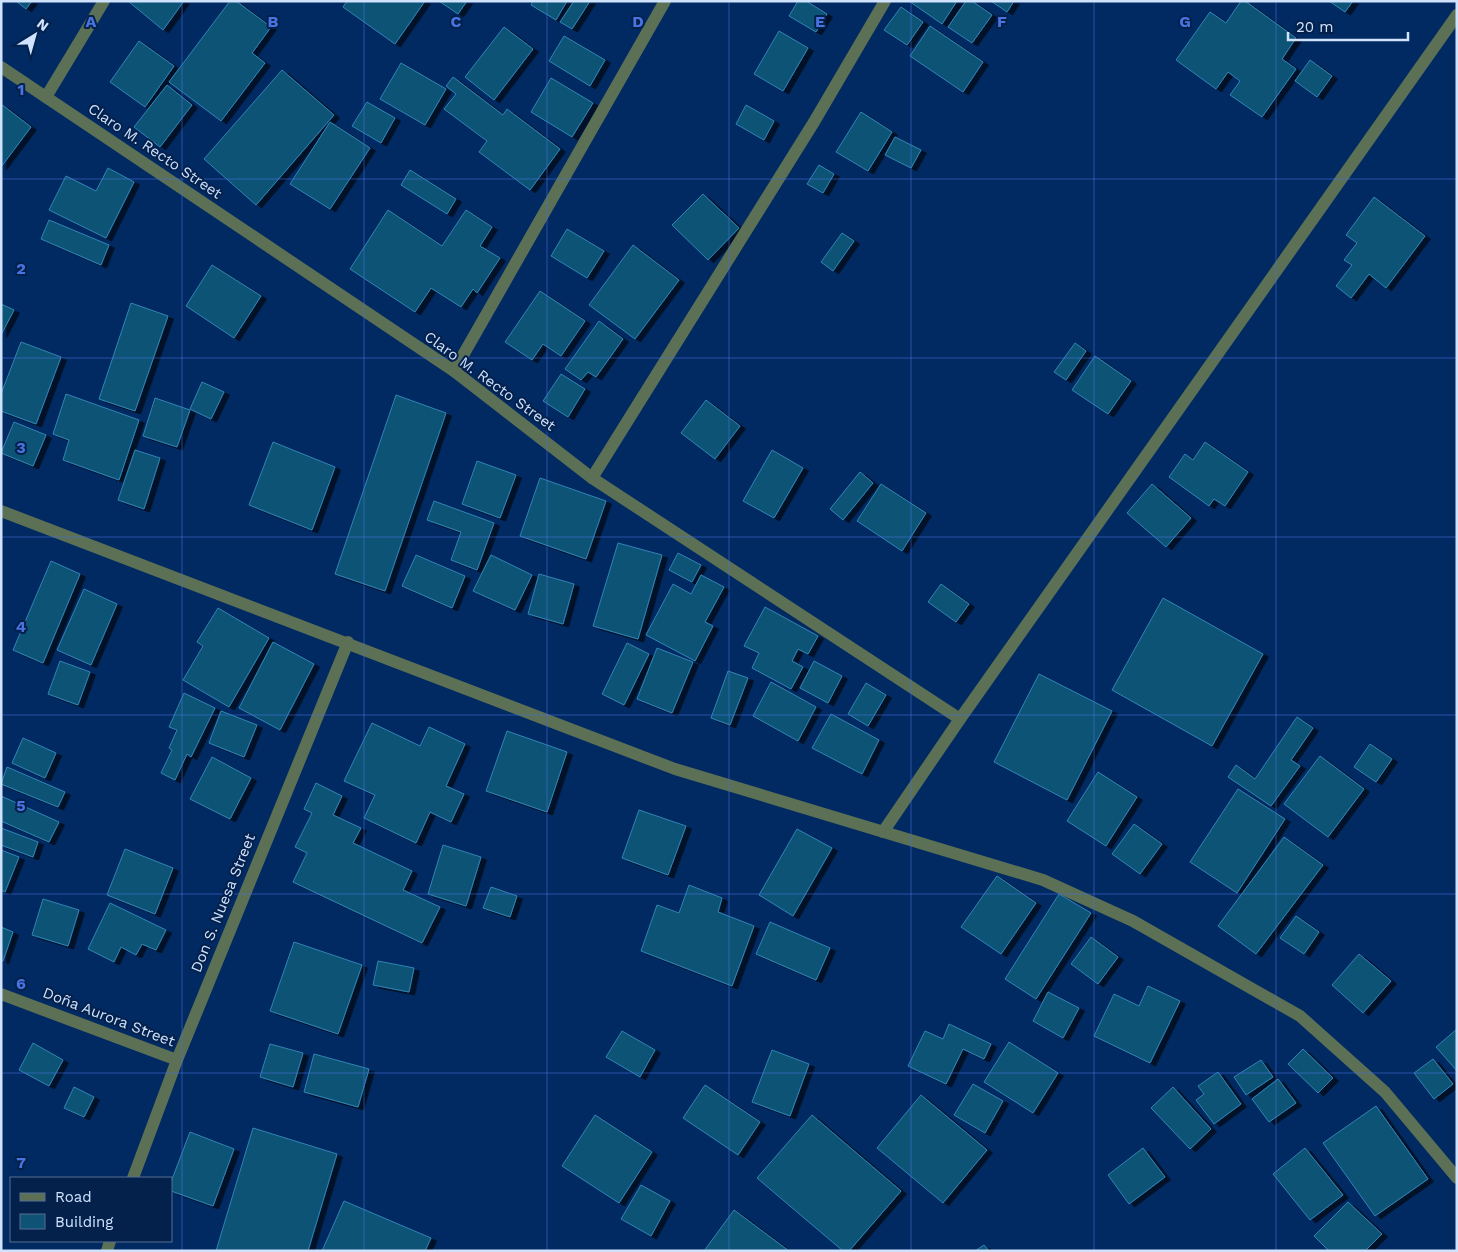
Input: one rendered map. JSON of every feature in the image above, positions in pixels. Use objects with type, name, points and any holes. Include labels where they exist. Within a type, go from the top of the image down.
[{"type":"street","points":[[46,97],[104,1]]},
{"type":"street","points":[[454,371],[665,1]]},
{"type":"street","points":[[592,478],[814,122],[885,1]]},
{"type":"street","points":[[884,832],[960,719],[1457,15]]},
{"type":"street","name":"Claro M. Recto Street","points":[[1,67],[454,371],[592,478],[960,719]]},
{"type":"street","points":[[1,510],[675,769],[1044,880],[1133,921],[1300,1016],[1385,1092],[1457,1178]]},
{"type":"street","name":"Don S. Nuesa Street","points":[[133,1177],[176,1060],[348,642]]},
{"type":"street","name":"Doña Aurora Street","points":[[1,994],[176,1060]]},
{"type":"building","points":[[16,1],[32,1],[26,9]]},
{"type":"building","points":[[128,1],[184,1],[163,30]]},
{"type":"building","points":[[230,1],[236,1],[271,27],[252,53],[265,63],[221,121],[169,82]]},
{"type":"building","points":[[347,1],[425,1],[395,44],[343,7]]},
{"type":"building","points":[[439,1],[467,1],[458,14]]},
{"type":"building","points":[[533,1],[567,1],[556,20],[531,5]]},
{"type":"building","points":[[574,1],[590,1],[572,29],[560,22]]},
{"type":"building","points":[[798,1],[806,1],[827,14],[816,32],[789,16]]},
{"type":"building","points":[[909,1],[957,1],[942,24]]},
{"type":"building","points":[[966,1],[972,1],[992,15],[972,43],[948,27]]},
{"type":"building","points":[[991,1],[1014,1],[1007,12]]},
{"type":"building","points":[[1241,1],[1245,1],[1296,38],[1282,59],[1296,69],[1262,117],[1230,95],[1240,81],[1228,72],[1216,89],[1176,60],[1210,12],[1226,23]]},
{"type":"building","points":[[1329,1],[1353,1],[1345,12]]},
{"type":"building","points":[[901,7],[923,22],[907,45],[884,30]]},
{"type":"building","points":[[930,26],[983,62],[963,92],[910,56]]},
{"type":"building","points":[[504,27],[533,49],[494,100],[465,77]]},
{"type":"building","points":[[779,31],[808,48],[783,91],[754,74]]},
{"type":"building","points":[[564,36],[605,60],[590,86],[549,61]]},
{"type":"building","points":[[139,41],[174,66],[145,107],[110,82]]},
{"type":"building","points":[[1310,60],[1332,76],[1317,97],[1295,81]]},
{"type":"building","points":[[401,63],[446,89],[425,125],[380,99]]},
{"type":"building","points":[[282,70],[334,115],[256,205],[204,159]]},
{"type":"building","points":[[453,77],[503,115],[507,109],[560,149],[530,190],[479,152],[487,141],[444,109],[456,94],[446,86]]},
{"type":"building","points":[[551,78],[593,103],[572,137],[531,112]]},
{"type":"building","points":[[167,85],[192,105],[160,147],[134,127]]},
{"type":"building","points":[[367,102],[395,118],[381,143],[352,126]]},
{"type":"building","points":[[1,104],[31,127],[1,167]]},
{"type":"building","points":[[746,105],[774,121],[764,140],[736,124]]},
{"type":"building","points":[[861,112],[892,132],[868,171],[836,152]]},
{"type":"building","points":[[330,122],[370,148],[330,209],[290,184]]},
{"type":"building","points":[[895,137],[921,150],[911,168],[885,155]]},
{"type":"building","points":[[819,165],[834,174],[823,193],[807,184]]},
{"type":"building","points":[[108,168],[134,182],[106,238],[49,210],[66,176],[96,191]]},
{"type":"building","points":[[410,170],[456,199],[447,214],[401,185]]},
{"type":"building","points":[[703,194],[739,228],[708,260],[672,225]]},
{"type":"building","points":[[1374,197],[1425,236],[1386,288],[1369,274],[1351,298],[1336,286],[1352,265],[1344,260],[1357,243],[1346,235]]},
{"type":"building","points":[[388,210],[442,246],[466,210],[492,227],[480,246],[500,258],[477,293],[473,289],[461,307],[431,288],[415,312],[350,269]]},
{"type":"building","points":[[49,220],[109,245],[101,265],[41,239]]},
{"type":"building","points":[[567,229],[604,251],[587,278],[551,256]]},
{"type":"building","points":[[842,233],[854,241],[833,271],[821,262]]},
{"type":"building","points":[[633,245],[679,280],[635,339],[589,305]]},
{"type":"building","points":[[212,265],[261,296],[234,338],[186,306]]},
{"type":"building","points":[[540,291],[585,321],[561,356],[543,344],[532,360],[505,342]]},
{"type":"building","points":[[131,303],[168,316],[135,411],[99,399]]},
{"type":"building","points":[[1,304],[14,310],[1,335]]},
{"type":"building","points":[[599,321],[623,339],[596,377],[588,372],[581,380],[565,369]]},
{"type":"building","points":[[21,342],[61,357],[36,424],[1,411],[1,394]]},
{"type":"building","points":[[1075,343],[1086,351],[1066,380],[1054,372]]},
{"type":"building","points":[[1095,356],[1131,381],[1108,414],[1072,390]]},
{"type":"building","points":[[561,374],[585,389],[568,417],[543,401]]},
{"type":"building","points":[[202,382],[224,392],[211,419],[190,409]]},
{"type":"building","points":[[66,394],[139,420],[119,480],[63,460],[69,440],[53,434]]},
{"type":"building","points":[[396,395],[446,413],[385,591],[335,574]]},
{"type":"building","points":[[155,398],[190,410],[177,447],[143,436]]},
{"type":"building","points":[[706,400],[740,426],[715,459],[681,433]]},
{"type":"building","points":[[14,422],[46,435],[33,466],[1,453]]},
{"type":"building","points":[[273,442],[335,467],[312,530],[249,505]]},
{"type":"building","points":[[1205,442],[1248,472],[1225,506],[1214,499],[1209,506],[1169,477],[1185,454],[1193,460]]},
{"type":"building","points":[[135,450],[160,458],[144,509],[118,500]]},
{"type":"building","points":[[772,450],[803,468],[774,518],[743,501]]},
{"type":"building","points":[[477,461],[516,475],[500,518],[462,504]]},
{"type":"building","points":[[860,472],[873,483],[843,520],[830,509]]},
{"type":"building","points":[[540,478],[606,501],[586,559],[520,536]]},
{"type":"building","points":[[881,484],[926,513],[902,551],[857,521]]},
{"type":"building","points":[[1152,484],[1191,518],[1166,547],[1127,513]]},
{"type":"building","points":[[434,501],[494,523],[477,570],[451,560],[461,532],[427,520]]},
{"type":"building","points":[[618,543],[662,555],[638,639],[593,626]]},
{"type":"building","points":[[678,553],[701,565],[692,582],[669,570]]},
{"type":"building","points":[[416,555],[465,576],[452,608],[402,586]]},
{"type":"building","points":[[491,555],[532,575],[515,610],[473,591]]},
{"type":"building","points":[[51,561],[80,574],[43,663],[13,650]]},
{"type":"building","points":[[539,574],[574,584],[563,624],[528,614]]},
{"type":"building","points":[[701,575],[724,587],[705,622],[713,626],[695,661],[646,635],[673,584],[691,594]]},
{"type":"building","points":[[941,584],[969,604],[956,622],[928,602]]},
{"type":"building","points":[[84,589],[117,604],[91,665],[57,650]]},
{"type":"building","points":[[1163,598],[1263,654],[1212,746],[1112,690]]},
{"type":"building","points":[[765,607],[818,636],[808,654],[798,649],[792,661],[803,667],[791,689],[752,668],[759,653],[744,646]]},
{"type":"building","points":[[218,608],[269,638],[229,707],[183,680],[203,646],[197,642]]},
{"type":"building","points":[[273,642],[314,664],[280,730],[239,708]]},
{"type":"building","points":[[627,643],[649,654],[624,705],[602,694]]},
{"type":"building","points":[[657,648],[693,662],[672,713],[637,699]]},
{"type":"building","points":[[60,661],[90,672],[78,705],[48,694]]},
{"type":"building","points":[[814,661],[842,676],[828,703],[800,688]]},
{"type":"building","points":[[728,671],[748,678],[730,725],[711,718]]},
{"type":"building","points":[[1039,674],[1112,711],[1067,800],[994,762]]},
{"type":"building","points":[[771,682],[816,707],[798,741],[753,716]]},
{"type":"building","points":[[866,683],[886,695],[868,726],[848,714]]},
{"type":"building","points":[[184,693],[215,708],[191,757],[187,754],[175,780],[161,773],[172,750],[169,748],[177,730],[169,727]]},
{"type":"building","points":[[221,711],[257,725],[244,757],[209,743]]},
{"type":"building","points":[[831,714],[879,740],[862,774],[812,748]]},
{"type":"building","points":[[1297,717],[1313,728],[1291,760],[1300,766],[1271,806],[1228,777],[1236,765],[1255,779]]},
{"type":"building","points":[[372,723],[420,746],[429,727],[465,744],[446,786],[464,794],[451,822],[430,812],[416,843],[364,818],[375,795],[344,781]]},
{"type":"building","points":[[507,731],[567,752],[547,812],[486,791]]},
{"type":"building","points":[[23,738],[56,753],[45,778],[12,763]]},
{"type":"building","points":[[1370,744],[1392,759],[1376,782],[1354,767]]},
{"type":"building","points":[[1320,756],[1364,789],[1328,837],[1284,804]]},
{"type":"building","points":[[212,757],[251,778],[230,819],[190,799]]},
{"type":"building","points":[[7,767],[65,792],[58,807],[1,784]]},
{"type":"building","points":[[1098,772],[1137,797],[1106,846],[1067,821]]},
{"type":"building","points":[[316,783],[342,796],[333,815],[361,828],[353,843],[412,871],[403,890],[440,907],[422,943],[293,882],[307,853],[295,847],[312,813],[304,809]]},
{"type":"building","points":[[1238,789],[1285,819],[1237,893],[1190,862]]},
{"type":"building","points":[[1,796],[59,822],[49,842],[1,821]]},
{"type":"building","points":[[639,810],[686,826],[668,875],[622,858]]},
{"type":"building","points":[[1134,824],[1162,844],[1140,874],[1112,854]]},
{"type":"building","points":[[1,828],[38,842],[33,857],[1,845]]},
{"type":"building","points":[[797,829],[832,848],[793,916],[759,895]]},
{"type":"building","points":[[1284,837],[1323,865],[1256,954],[1218,926]]},
{"type":"building","points":[[443,845],[481,857],[466,906],[428,894]]},
{"type":"building","points":[[125,849],[173,868],[155,914],[107,895]]},
{"type":"building","points":[[1,850],[19,857],[5,892],[1,890]]},
{"type":"building","points":[[997,876],[1036,903],[1001,954],[961,927]]},
{"type":"building","points":[[689,885],[722,898],[718,912],[754,926],[732,986],[641,951],[657,905],[679,913]]},
{"type":"building","points":[[491,887],[517,896],[510,917],[483,908]]},
{"type":"building","points":[[1059,894],[1091,913],[1036,999],[1005,979]]},
{"type":"building","points":[[43,899],[79,910],[68,946],[32,935]]},
{"type":"building","points":[[110,903],[166,930],[156,950],[142,944],[136,955],[121,947],[114,962],[88,949]]},
{"type":"building","points":[[1296,916],[1319,932],[1304,954],[1280,938]]},
{"type":"building","points":[[770,922],[830,948],[816,980],[756,954]]},
{"type":"building","points":[[1,927],[13,932],[3,961],[1,960]]},
{"type":"building","points":[[1091,937],[1118,957],[1098,984],[1071,964]]},
{"type":"building","points":[[294,942],[362,965],[338,1034],[270,1011]]},
{"type":"building","points":[[1359,954],[1391,981],[1363,1013],[1332,985]]},
{"type":"building","points":[[378,961],[414,968],[409,992],[373,985]]},
{"type":"building","points":[[1148,986],[1180,1001],[1150,1063],[1094,1036],[1114,994],[1139,1006]]},
{"type":"building","points":[[1048,992],[1079,1008],[1063,1038],[1033,1021]]},
{"type":"building","points":[[949,1024],[991,1044],[984,1059],[963,1049],[946,1084],[908,1066],[925,1031],[943,1039]]},
{"type":"building","points":[[1457,1029],[1457,1071],[1436,1047]]},
{"type":"building","points":[[622,1031],[655,1050],[640,1077],[606,1057]]},
{"type":"building","points":[[1009,1042],[1058,1073],[1033,1113],[984,1082]]},
{"type":"building","points":[[33,1043],[63,1060],[49,1086],[19,1070]]},
{"type":"building","points":[[270,1044],[303,1053],[293,1087],[260,1077]]},
{"type":"building","points":[[1303,1049],[1333,1078],[1318,1093],[1288,1064]]},
{"type":"building","points":[[772,1050],[809,1064],[790,1116],[752,1102]]},
{"type":"building","points":[[314,1054],[369,1069],[358,1107],[304,1092]]},
{"type":"building","points":[[1433,1059],[1453,1084],[1434,1099],[1414,1073]]},
{"type":"building","points":[[1261,1060],[1273,1077],[1246,1095],[1234,1077]]},
{"type":"building","points":[[1218,1072],[1241,1104],[1214,1124],[1196,1100],[1204,1094],[1198,1086]]},
{"type":"building","points":[[1278,1079],[1296,1103],[1269,1122],[1252,1099]]},
{"type":"building","points":[[973,1084],[1003,1101],[985,1133],[954,1115]]},
{"type":"building","points":[[705,1085],[760,1122],[738,1155],[683,1118]]},
{"type":"building","points":[[74,1087],[94,1097],[84,1117],[64,1108]]},
{"type":"building","points":[[1173,1087],[1211,1129],[1190,1149],[1151,1108]]},
{"type":"building","points":[[921,1095],[987,1150],[943,1203],[877,1148]]},
{"type":"building","points":[[1376,1106],[1428,1179],[1375,1216],[1323,1143]]},
{"type":"building","points":[[595,1115],[652,1152],[619,1203],[562,1166]]},
{"type":"building","points":[[812,1115],[901,1191],[849,1251],[843,1251],[757,1178]]},
{"type":"building","points":[[253,1128],[337,1154],[308,1251],[216,1251]]},
{"type":"building","points":[[190,1132],[234,1149],[213,1206],[172,1191],[172,1179]]},
{"type":"building","points":[[1143,1148],[1165,1177],[1129,1204],[1108,1175]]},
{"type":"building","points":[[1305,1148],[1343,1195],[1310,1220],[1273,1174]]},
{"type":"building","points":[[641,1185],[670,1201],[651,1236],[621,1219]]},
{"type":"building","points":[[344,1201],[431,1238],[425,1251],[322,1251]]},
{"type":"building","points":[[1348,1202],[1382,1234],[1365,1251],[1329,1251],[1314,1236]]},
{"type":"building","points":[[734,1210],[789,1251],[704,1251]]},
{"type":"building","points":[[984,1245],[989,1251],[975,1251]]}]
